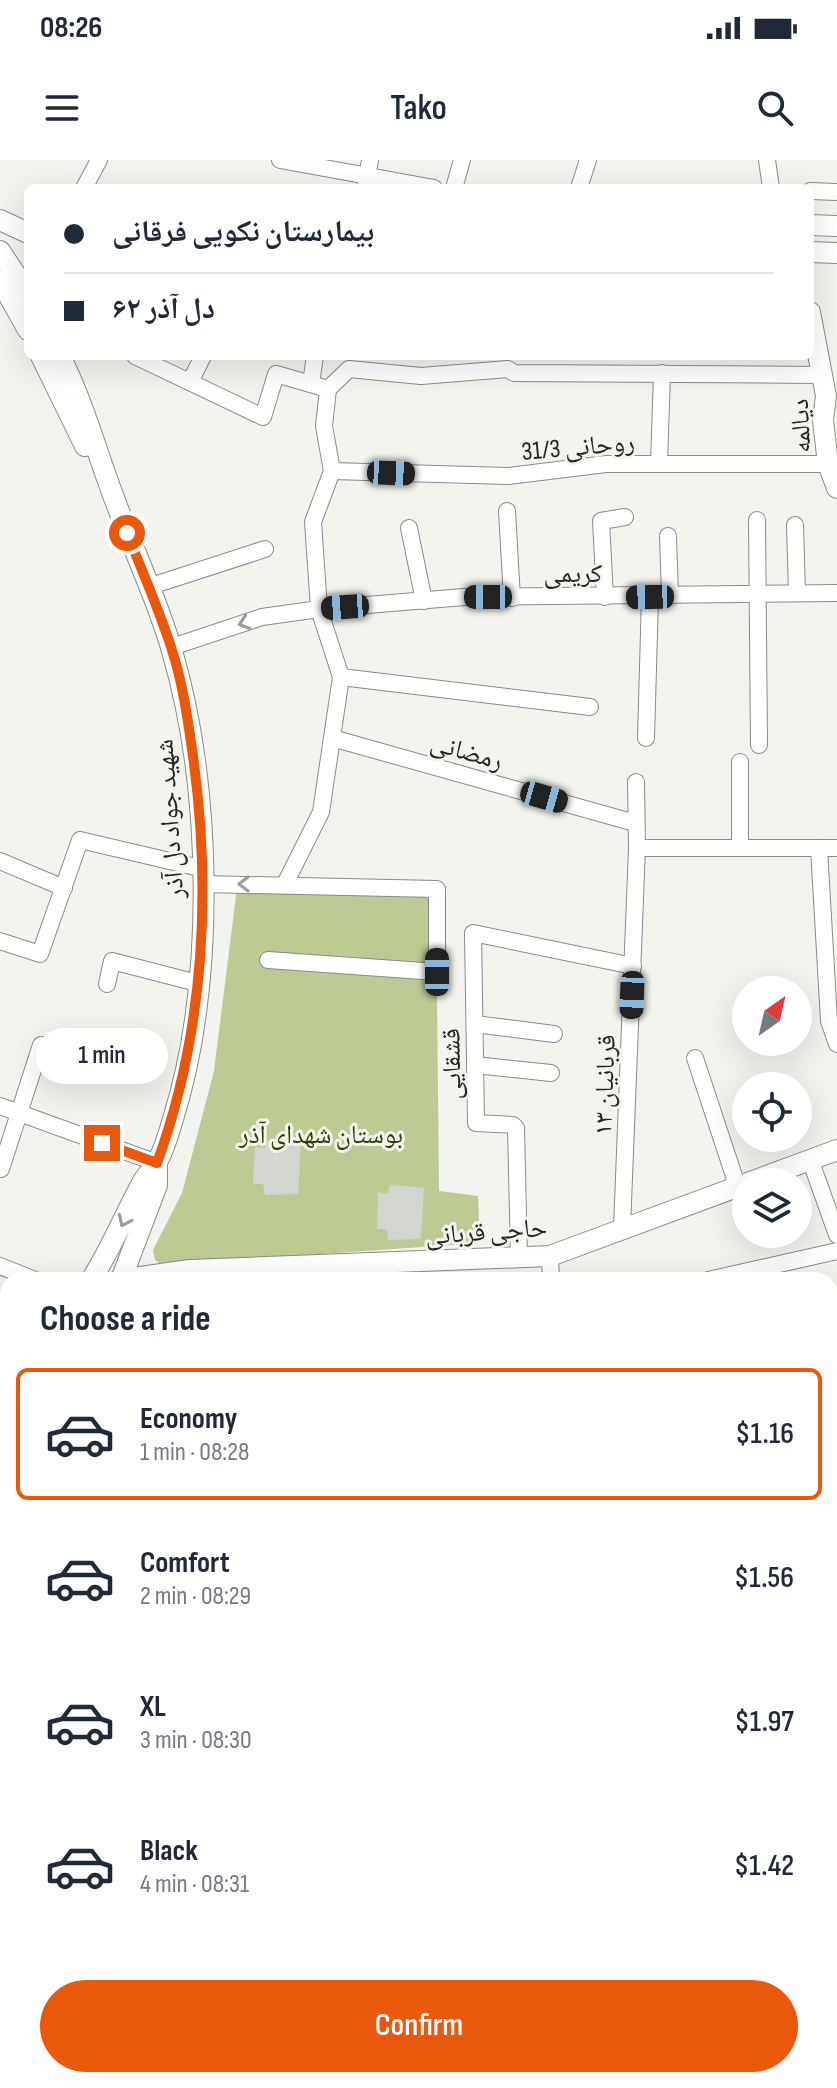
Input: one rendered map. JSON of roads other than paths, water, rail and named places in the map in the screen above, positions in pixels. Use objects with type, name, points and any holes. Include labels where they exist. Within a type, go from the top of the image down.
[{"type":"main road","points":[[0,220],[24,231]]},
{"type":"main road","points":[[814,225],[837,226]]},
{"type":"main road","points":[[814,252],[837,253]]},
{"type":"main road","points":[[24,255],[1,255],[24,317]]},
{"type":"main road","points":[[0,316],[24,334]]},
{"type":"main road","name":"دیالمه","points":[[814,333],[822,375],[831,394],[823,420],[828,464],[837,488]]},
{"type":"main road","name":"شهید جواد دل آذر","points":[[43,360],[86,450],[107,480]]},
{"type":"main road","name":"شهید جواد دل آذر","points":[[64,360],[172,647],[185,699],[203,877],[197,983],[188,1061],[157,1163]]},
{"type":"main road","name":"حاجی قربانی","points":[[785,1168],[837,1150]]},
{"type":"main road","points":[[123,1272],[157,1185],[157,1163]]},
{"type":"main road","points":[[96,1272],[114,1243],[143,1180],[157,1163]]},
{"type":"main road","name":"حاجی قربانی","points":[[245,1272],[550,1256],[732,1187]]},
{"type":"street","points":[[86,184],[99,160]]},
{"type":"street","points":[[280,160],[413,184]]},
{"type":"street","points":[[455,184],[462,160]]},
{"type":"street","points":[[580,184],[588,160]]},
{"type":"street","points":[[767,160],[770,184]]},
{"type":"street","points":[[814,191],[837,192]]},
{"type":"street","points":[[143,360],[263,417],[276,374],[328,389]]},
{"type":"street","points":[[190,382],[201,360]]},
{"type":"street","points":[[311,383],[314,360]]},
{"type":"street","points":[[285,884],[321,812],[341,677],[319,609],[313,522],[332,471],[324,426],[328,389],[351,362],[421,376],[508,369],[514,373],[822,375]]},
{"type":"street","points":[[659,463],[662,373]]},
{"type":"street","name":"روحانی 31/3","points":[[332,471],[508,476],[606,464],[828,464]]},
{"type":"street","points":[[507,511],[512,598]]},
{"type":"street","points":[[605,597],[601,521],[625,517]]},
{"type":"street","points":[[757,520],[759,745]]},
{"type":"street","points":[[795,525],[797,593]]},
{"type":"street","points":[[409,528],[424,601]]},
{"type":"street","points":[[668,536],[670,596]]},
{"type":"street","points":[[148,587],[265,549]]},
{"type":"street","name":"کریمی","points":[[172,647],[262,617],[319,609],[512,598],[837,593]]},
{"type":"street","points":[[646,738],[650,597]]},
{"type":"street","points":[[341,677],[590,707]]},
{"type":"street","name":"رمضانی","points":[[332,738],[635,823]]},
{"type":"street","points":[[740,762],[740,848]]},
{"type":"street","name":"۱۳ قربانیان","points":[[622,1228],[637,848],[636,782]]},
{"type":"street","points":[[0,941],[40,954],[80,840],[203,877],[285,884],[437,889],[437,972],[268,960]]},
{"type":"street","points":[[637,848],[837,848]]},
{"type":"street","points":[[819,848],[830,962],[829,1021],[837,1044]]},
{"type":"street","points":[[0,861],[64,888]]},
{"type":"street","name":"قشقایی","points":[[519,1258],[516,1128],[513,1125],[476,1123],[472,936],[475,933],[633,966]]},
{"type":"street","points":[[107,984],[112,961],[197,983]]},
{"type":"street","points":[[475,1024],[554,1034]]},
{"type":"street","points":[[1,1169],[41,1045]]},
{"type":"street","points":[[695,1058],[732,1170]]},
{"type":"street","points":[[475,1065],[551,1073]]},
{"type":"street","points":[[0,1106],[157,1163]]},
{"type":"street","points":[[810,1159],[837,1235]]},
{"type":"street","points":[[746,1272],[837,1251]]},
{"type":"street","points":[[550,1256],[551,1272]]},
{"type":"park label","name":"بوستان شهدای آذر","points":[[321,1134]]}]
